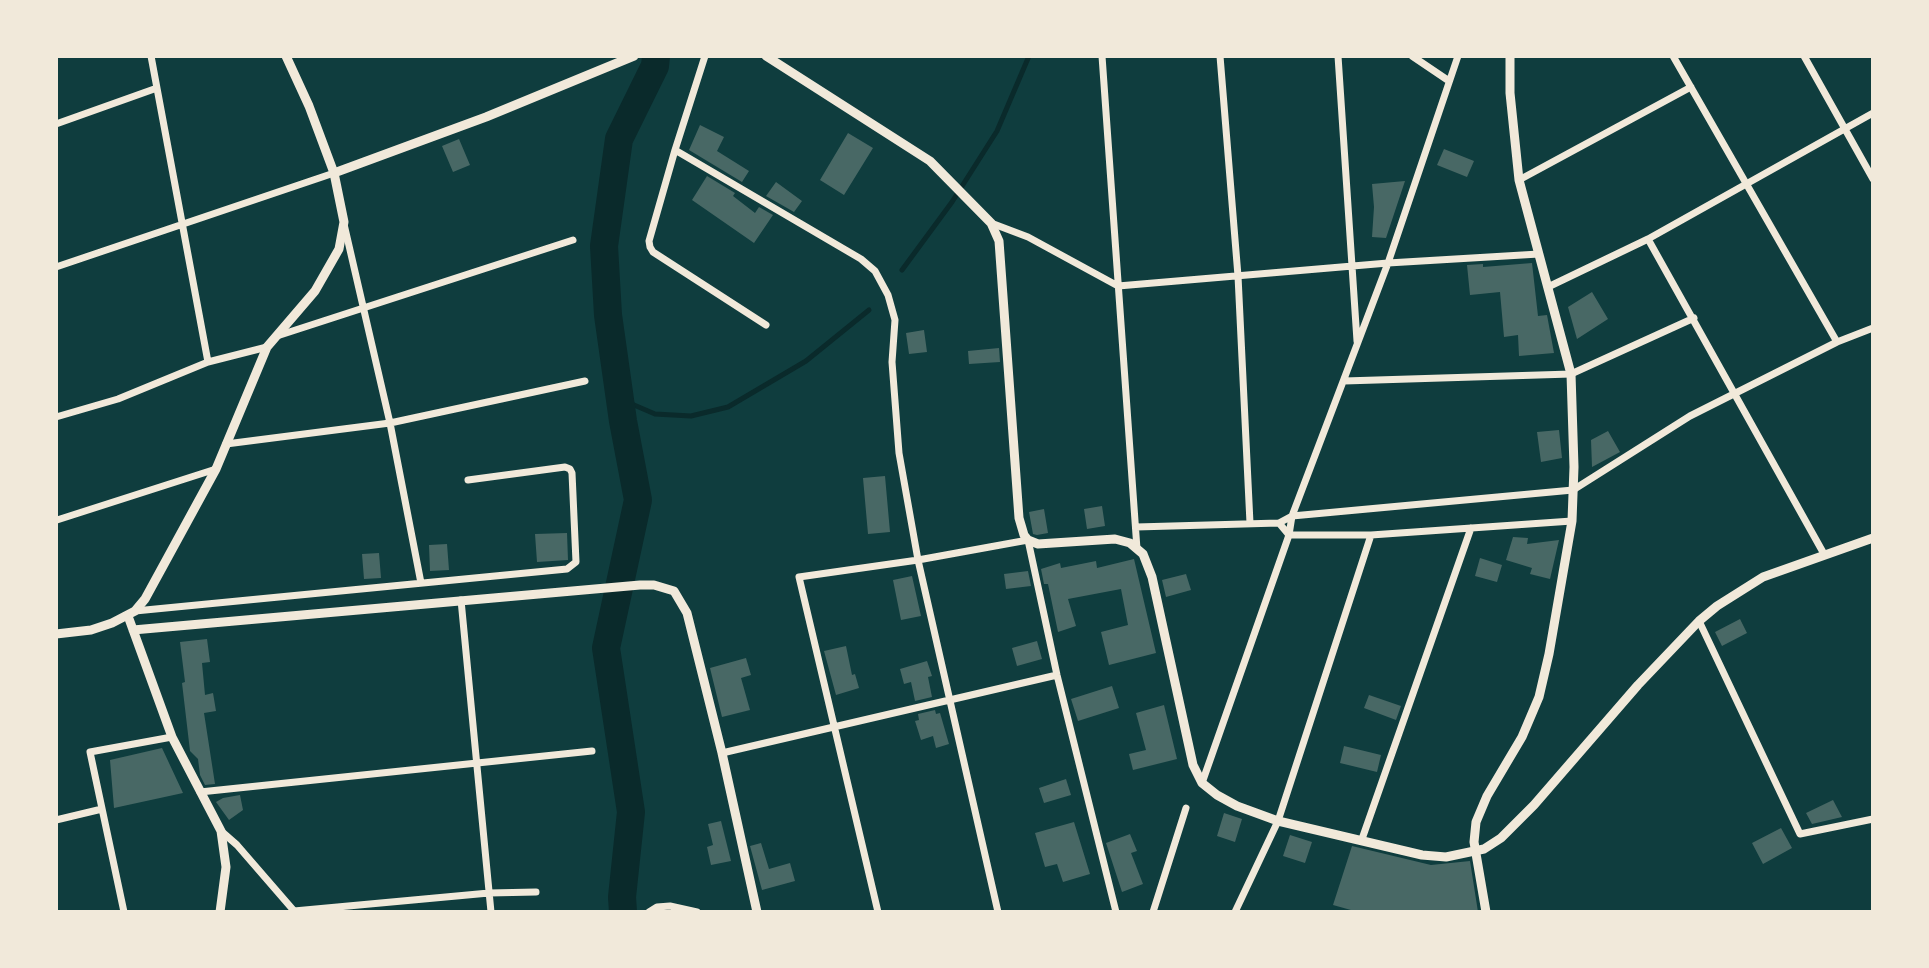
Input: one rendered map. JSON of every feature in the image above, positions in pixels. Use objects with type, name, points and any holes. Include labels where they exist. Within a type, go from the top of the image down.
[{"type":"street","points":[[151,56],[208,362]]},
{"type":"street","points":[[286,56],[334,173],[390,423],[421,583]]},
{"type":"street","points":[[56,267],[334,173],[486,117],[634,56]]},
{"type":"street","points":[[705,56],[649,241],[653,252],[766,325]]},
{"type":"street","points":[[766,56],[939,167],[983,212],[999,241],[1019,518],[1028,540],[1057,675],[1116,912]]},
{"type":"street","points":[[1102,56],[1137,549]]},
{"type":"street","points":[[1220,56],[1238,276],[1250,523]]},
{"type":"street","points":[[1338,56],[1358,346]]},
{"type":"street","points":[[1412,56],[1449,81]]},
{"type":"street","points":[[1202,783],[1289,535],[1292,516],[1388,263],[1458,56]]},
{"type":"street","points":[[1673,56],[1837,342]]},
{"type":"street","points":[[1804,56],[1873,179]]},
{"type":"street","points":[[1486,912],[1474,833],[1481,806],[1522,737],[1539,697],[1572,521],[1573,490],[1571,374],[1519,180],[1510,93],[1511,57]]},
{"type":"street","points":[[1519,180],[1691,87]]},
{"type":"street","points":[[56,124],[157,88]]},
{"type":"street","points":[[1548,287],[1648,239],[1873,113]]},
{"type":"street","points":[[675,150],[861,259],[875,271],[888,295],[895,320],[892,362],[897,438],[918,560],[998,912]]},
{"type":"street","points":[[220,912],[226,867],[221,831],[172,737],[133,630],[132,613],[171,555],[216,469],[267,347],[327,273],[339,249],[344,222]]},
{"type":"street","points":[[991,223],[1028,237],[1118,286],[1388,263],[1539,254]]},
{"type":"street","points":[[1648,239],[1824,554]]},
{"type":"street","points":[[275,337],[573,240]]},
{"type":"street","points":[[1344,381],[1571,374],[1694,318]]},
{"type":"street","points":[[1136,527],[1279,523],[1292,516],[1573,490],[1690,416],[1837,342],[1873,328]]},
{"type":"street","points":[[56,417],[118,399],[208,362],[267,347]]},
{"type":"street","points":[[226,444],[390,423],[585,381]]},
{"type":"street","points":[[56,634],[91,630],[132,613],[572,567],[576,562],[572,473],[565,467],[468,480]]},
{"type":"street","points":[[57,520],[216,469]]},
{"type":"street","points":[[1289,535],[1371,535],[1572,521]]},
{"type":"street","points":[[1279,523],[1289,535]]},
{"type":"street","points":[[1362,839],[1471,528]]},
{"type":"street","points":[[1235,912],[1278,821],[1371,535]]},
{"type":"street","points":[[878,912],[799,577],[1028,540],[1044,544],[1115,539],[1137,549],[1150,568],[1189,751],[1202,783],[1227,801],[1278,821],[1433,856],[1475,852],[1501,838],[1699,621],[1749,584],[1873,538]]},
{"type":"street","points":[[133,630],[640,585],[674,591],[687,613],[757,912]]},
{"type":"street","points":[[461,600],[491,912]]},
{"type":"street","points":[[1699,621],[1800,834],[1873,819]]},
{"type":"street","points":[[722,753],[1057,675]]},
{"type":"street","points":[[124,912],[90,752],[172,737]]},
{"type":"street","points":[[200,792],[592,751]]},
{"type":"street","points":[[1153,912],[1186,808]]},
{"type":"street","points":[[56,820],[102,809]]},
{"type":"street","points":[[221,831],[295,911],[489,893],[536,892]]},
{"type":"street","points":[[650,911],[670,906],[697,912]]},
{"type":"building","points":[[700,125],[724,137],[717,151],[749,171],[742,182],[689,150]]},
{"type":"building","points":[[848,133],[873,148],[844,195],[820,180]]},
{"type":"building","points":[[459,139],[470,165],[453,172],[442,146]]},
{"type":"building","points":[[1444,149],[1474,161],[1467,177],[1437,165]]},
{"type":"building","points":[[707,176],[735,193],[733,196],[755,213],[759,207],[773,215],[754,243],[692,200]]},
{"type":"building","points":[[1405,181],[1386,238],[1372,237],[1372,184]]},
{"type":"building","points":[[776,182],[802,201],[794,212],[766,196]]},
{"type":"building","points":[[1532,263],[1538,316],[1547,315],[1554,353],[1519,356],[1518,335],[1504,337],[1500,292],[1470,295],[1467,265],[1483,264],[1483,267]]},
{"type":"building","points":[[1592,292],[1608,319],[1577,339],[1568,307]]},
{"type":"building","points":[[924,330],[927,352],[909,354],[906,333]]},
{"type":"building","points":[[999,348],[1000,362],[969,364],[968,351]]},
{"type":"building","points":[[1559,430],[1562,458],[1541,462],[1537,432]]},
{"type":"building","points":[[1608,431],[1620,452],[1592,467],[1591,440]]},
{"type":"building","points":[[885,476],[890,532],[868,534],[863,478]]},
{"type":"building","points":[[1102,506],[1105,526],[1087,529],[1084,509]]},
{"type":"building","points":[[1044,509],[1048,533],[1033,534],[1029,512]]},
{"type":"building","points":[[567,533],[568,560],[537,562],[535,534]]},
{"type":"building","points":[[1513,537],[1528,538],[1527,544],[1559,540],[1550,579],[1530,574],[1532,568],[1506,560]]},
{"type":"building","points":[[447,544],[449,570],[430,571],[429,545]]},
{"type":"building","points":[[379,553],[381,578],[364,579],[362,554]]},
{"type":"building","points":[[1480,558],[1502,565],[1497,582],[1475,576]]},
{"type":"building","points":[[1134,559],[1156,653],[1109,665],[1101,632],[1128,625],[1121,589],[1068,599],[1076,626],[1058,632],[1048,584],[1044,584],[1041,569],[1060,563],[1061,568],[1096,561],[1097,568]]},
{"type":"building","points":[[1028,571],[1031,586],[1006,589],[1004,574]]},
{"type":"building","points":[[1186,574],[1191,590],[1166,597],[1162,580]]},
{"type":"building","points":[[912,576],[921,616],[901,620],[893,580]]},
{"type":"building","points":[[1740,619],[1747,633],[1722,646],[1715,632]]},
{"type":"building","points":[[207,639],[210,662],[202,663],[205,695],[213,693],[216,711],[204,713],[215,784],[205,785],[198,759],[190,751],[180,642]]},
{"type":"building","points":[[1037,641],[1042,659],[1017,666],[1012,648]]},
{"type":"building","points":[[846,646],[852,675],[855,674],[859,688],[836,695],[824,651]]},
{"type":"building","points":[[746,658],[751,675],[741,678],[750,710],[722,717],[710,668]]},
{"type":"building","points":[[927,661],[932,676],[928,677],[932,697],[915,701],[911,682],[904,684],[900,669]]},
{"type":"building","points":[[1112,686],[1119,708],[1078,721],[1071,699]]},
{"type":"building","points":[[1369,695],[1401,706],[1396,720],[1364,708]]},
{"type":"building","points":[[1164,705],[1177,759],[1133,770],[1129,754],[1146,750],[1136,713]]},
{"type":"building","points":[[935,710],[936,714],[940,713],[949,744],[936,748],[933,736],[921,740],[915,721],[919,720],[918,714]]},
{"type":"building","points":[[1344,746],[1381,755],[1377,772],[1340,763]]},
{"type":"building","points":[[162,748],[183,793],[114,808],[110,760]]},
{"type":"building","points":[[1066,779],[1071,795],[1044,803],[1039,788]]},
{"type":"building","points":[[240,795],[243,810],[229,820],[216,802]]},
{"type":"building","points":[[1833,800],[1842,817],[1812,824],[1806,813]]},
{"type":"building","points":[[1224,813],[1242,819],[1235,842],[1217,836]]},
{"type":"building","points":[[721,821],[731,861],[711,865],[707,847],[713,845],[708,824]]},
{"type":"building","points":[[1074,822],[1090,874],[1063,882],[1057,864],[1045,867],[1035,833]]},
{"type":"building","points":[[1781,828],[1792,848],[1763,864],[1752,843]]},
{"type":"building","points":[[1130,834],[1137,851],[1131,853],[1143,884],[1122,892],[1106,843]]},
{"type":"building","points":[[1290,835],[1312,842],[1305,863],[1283,856]]},
{"type":"building","points":[[761,843],[769,869],[790,863],[795,881],[762,890],[750,846]]},
{"type":"building","points":[[1352,846],[1431,865],[1470,861],[1478,912],[1358,912],[1333,905]]},
{"type":"waterway","points":[[623,912],[631,812],[606,648],[638,500],[608,315],[604,246],[619,139],[655,66],[656,56]]},
{"type":"waterway","points":[[902,270],[952,202],[997,131],[1029,56]]},
{"type":"waterway","points":[[620,399],[655,414],[691,416],[728,407],[806,361],[869,310]]}]
